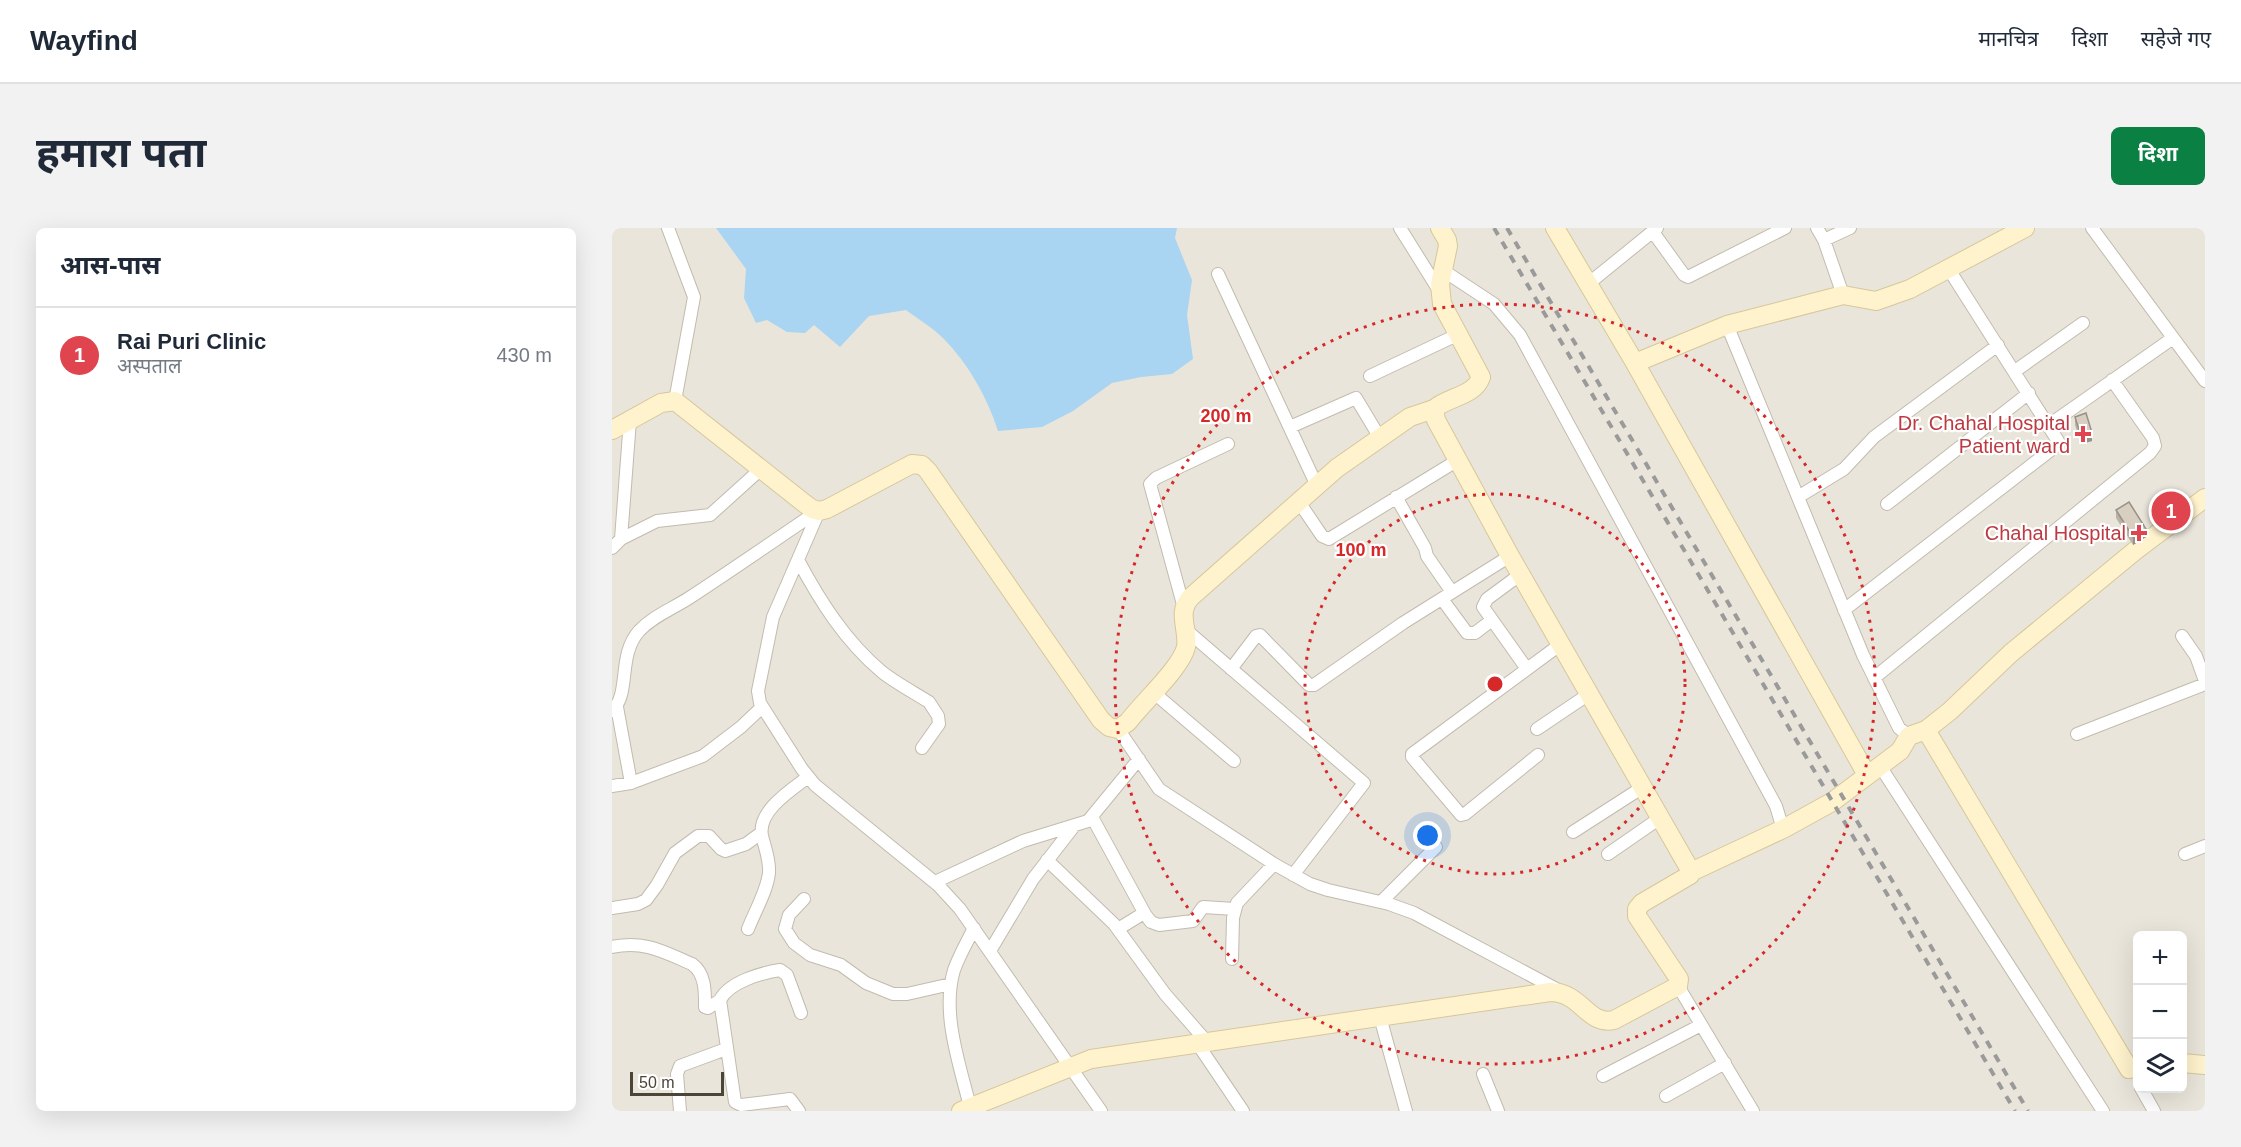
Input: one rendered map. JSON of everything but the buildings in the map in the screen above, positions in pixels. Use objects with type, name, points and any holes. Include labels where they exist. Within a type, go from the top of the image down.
[{"type":"main road","points":[[612,430],[661,403],[675,401],[804,503],[819,511],[827,509],[912,464],[922,465],[1101,720],[1109,727],[1118,729],[1128,722],[1183,656],[1186,641],[1184,608],[1191,597],[1337,468],[1410,417],[1434,409],[1442,402],[1474,389],[1479,383],[1481,377],[1478,369],[1442,304],[1441,269],[1448,246],[1440,228]]},
{"type":"main road","points":[[1555,228],[1874,770]]},
{"type":"main road","points":[[1635,363],[1727,325],[1843,295],[1876,301],[1910,289],[2025,228]]},
{"type":"main road","points":[[1434,409],[1436,420],[1510,556],[1691,872]]},
{"type":"main road","points":[[966,1109],[1091,1059],[1550,992],[1562,992],[1571,996],[1597,1019],[1606,1022],[1614,1020],[1678,986],[1679,979],[1637,916],[1637,909],[1642,903],[1690,875],[1691,872],[1783,829],[1833,801],[1900,751],[1917,733],[1950,711],[2011,653],[2136,550],[2205,498]]},
{"type":"main road","points":[[1917,733],[2133,1070]]},
{"type":"main road","points":[[2187,1063],[2205,1065]]},
{"type":"street","points":[[668,228],[694,297],[675,401]]},
{"type":"street","points":[[1400,228],[1440,292]]},
{"type":"street","points":[[1588,284],[1655,230],[1684,275],[1688,277],[1785,228]]},
{"type":"street","points":[[1817,228],[1824,240],[1843,295]]},
{"type":"street","points":[[1824,240],[1850,228]]},
{"type":"street","points":[[2092,228],[2205,381]]},
{"type":"street","points":[[1844,610],[2056,446],[2058,438],[1948,268]]},
{"type":"street","points":[[1441,269],[1494,304],[1520,335],[1776,806],[1783,829]]},
{"type":"street","points":[[1218,274],[1317,486]]},
{"type":"street","points":[[2015,371],[2083,323]]},
{"type":"street","points":[[1727,325],[1874,678],[1899,728],[1917,733]]},
{"type":"street","points":[[1370,376],[1459,334]]},
{"type":"street","points":[[2049,424],[2173,338]]},
{"type":"street","points":[[1798,497],[1844,470],[1874,437],[1998,345]]},
{"type":"street","points":[[1874,678],[2153,450],[2155,446],[2153,438],[2112,380]]},
{"type":"street","points":[[1887,504],[2029,393]]},
{"type":"street","points":[[1290,427],[1356,398],[1380,438]]},
{"type":"street","points":[[617,544],[630,420]]},
{"type":"street","points":[[1184,608],[1150,484],[1156,478],[1228,444]]},
{"type":"street","points":[[1299,502],[1322,536],[1328,539],[1458,460]]},
{"type":"street","points":[[617,544],[657,521],[710,515],[761,470]]},
{"type":"street","points":[[1396,497],[1425,548],[1467,633],[1475,633],[1492,620]]},
{"type":"street","points":[[819,511],[773,616],[758,691],[762,707],[808,777],[935,882],[955,902],[1101,1111]]},
{"type":"street","points":[[631,783],[614,709],[622,696],[626,658],[639,632],[657,616],[686,600],[819,511]]},
{"type":"street","points":[[1231,669],[1256,636],[1260,634],[1309,685],[1314,685],[1510,556]]},
{"type":"street","points":[[798,560],[830,615],[858,648],[884,673],[929,702],[935,709],[939,724],[922,748]]},
{"type":"street","points":[[1521,574],[1487,599],[1483,607],[1527,669]]},
{"type":"street","points":[[1184,628],[1364,783],[1293,875]]},
{"type":"street","points":[[2077,734],[2205,683],[2196,656],[2182,636]]},
{"type":"street","points":[[1538,755],[1461,815],[1412,757],[1414,751],[1561,644]]},
{"type":"street","points":[[1153,692],[1234,761]]},
{"type":"street","points":[[1537,729],[1589,694]]},
{"type":"street","points":[[612,786],[631,783],[708,753],[762,707]]},
{"type":"street","points":[[1118,729],[1159,789],[1274,864],[1328,890],[1381,902],[1414,913],[1562,992]]},
{"type":"street","points":[[935,882],[1023,841],[1074,826],[1092,817],[1139,759]]},
{"type":"street","points":[[1874,770],[2103,1111]]},
{"type":"street","points":[[748,929],[769,874],[768,858],[761,833],[763,821],[779,800],[808,777]]},
{"type":"street","points":[[1572,832],[1643,787]]},
{"type":"street","points":[[1092,817],[1151,922],[1159,925],[1193,921],[1200,910],[1207,906],[1235,909]]},
{"type":"street","points":[[1608,854],[1660,818]]},
{"type":"street","points":[[990,951],[1047,860],[1074,826]]},
{"type":"street","points":[[612,908],[638,904],[646,900],[657,885],[671,857],[698,836],[709,836],[725,851],[746,844],[761,833]]},
{"type":"street","points":[[2185,854],[2205,846]]},
{"type":"street","points":[[1381,902],[1436,847]]},
{"type":"street","points":[[1047,860],[1118,929],[1202,1043],[1243,1111]]},
{"type":"street","points":[[1232,959],[1235,909],[1247,890],[1274,864]]},
{"type":"street","points":[[804,899],[789,915],[785,929],[794,943],[810,955],[841,965],[866,983],[893,994],[907,994],[951,984]]},
{"type":"street","points":[[1118,929],[1141,914],[1145,914]]},
{"type":"street","points":[[966,1109],[953,1031],[951,984],[960,955],[974,928]]},
{"type":"street","points":[[612,946],[632,943],[642,945],[692,964],[699,970],[706,993],[705,1007],[708,1008],[743,981],[780,970],[787,975],[801,1013]]},
{"type":"street","points":[[1678,986],[1753,1111]]},
{"type":"street","points":[[720,1000],[736,1103],[741,1105],[790,1099],[799,1111]]},
{"type":"street","points":[[1380,1017],[1406,1111]]},
{"type":"street","points":[[1603,1076],[1701,1025]]},
{"type":"street","points":[[680,1111],[678,1074],[680,1066],[726,1049]]},
{"type":"street","points":[[1666,1096],[1725,1063]]},
{"type":"street","points":[[1483,1074],[1498,1111]]},
{"type":"street","points":[[2143,1093],[2154,1111]]},
{"type":"shaded area","points":[[612,228],[2205,228],[2205,1111],[612,1111]]},
{"type":"water","points":[[716,228],[1177,228],[1175,238],[1192,280],[1187,315],[1193,359],[1172,374],[1112,383],[1073,411],[1042,427],[998,431],[983,394],[953,349],[940,335],[906,310],[869,316],[840,347],[814,325],[805,333],[787,332],[767,320],[756,323],[744,298],[746,269]]},
{"type":"railway","points":[[1494,228],[2015,1111]]},
{"type":"railway","points":[[1507,228],[2028,1111]]},
{"type":"place","name":"Dr. Chahal Hospital Patient ward","points":[[2083,434]]},
{"type":"place","name":"Rai Puri Clinic","points":[[2171,511]]},
{"type":"place","name":"Chahal Hospital","points":[[2139,533]]}]
